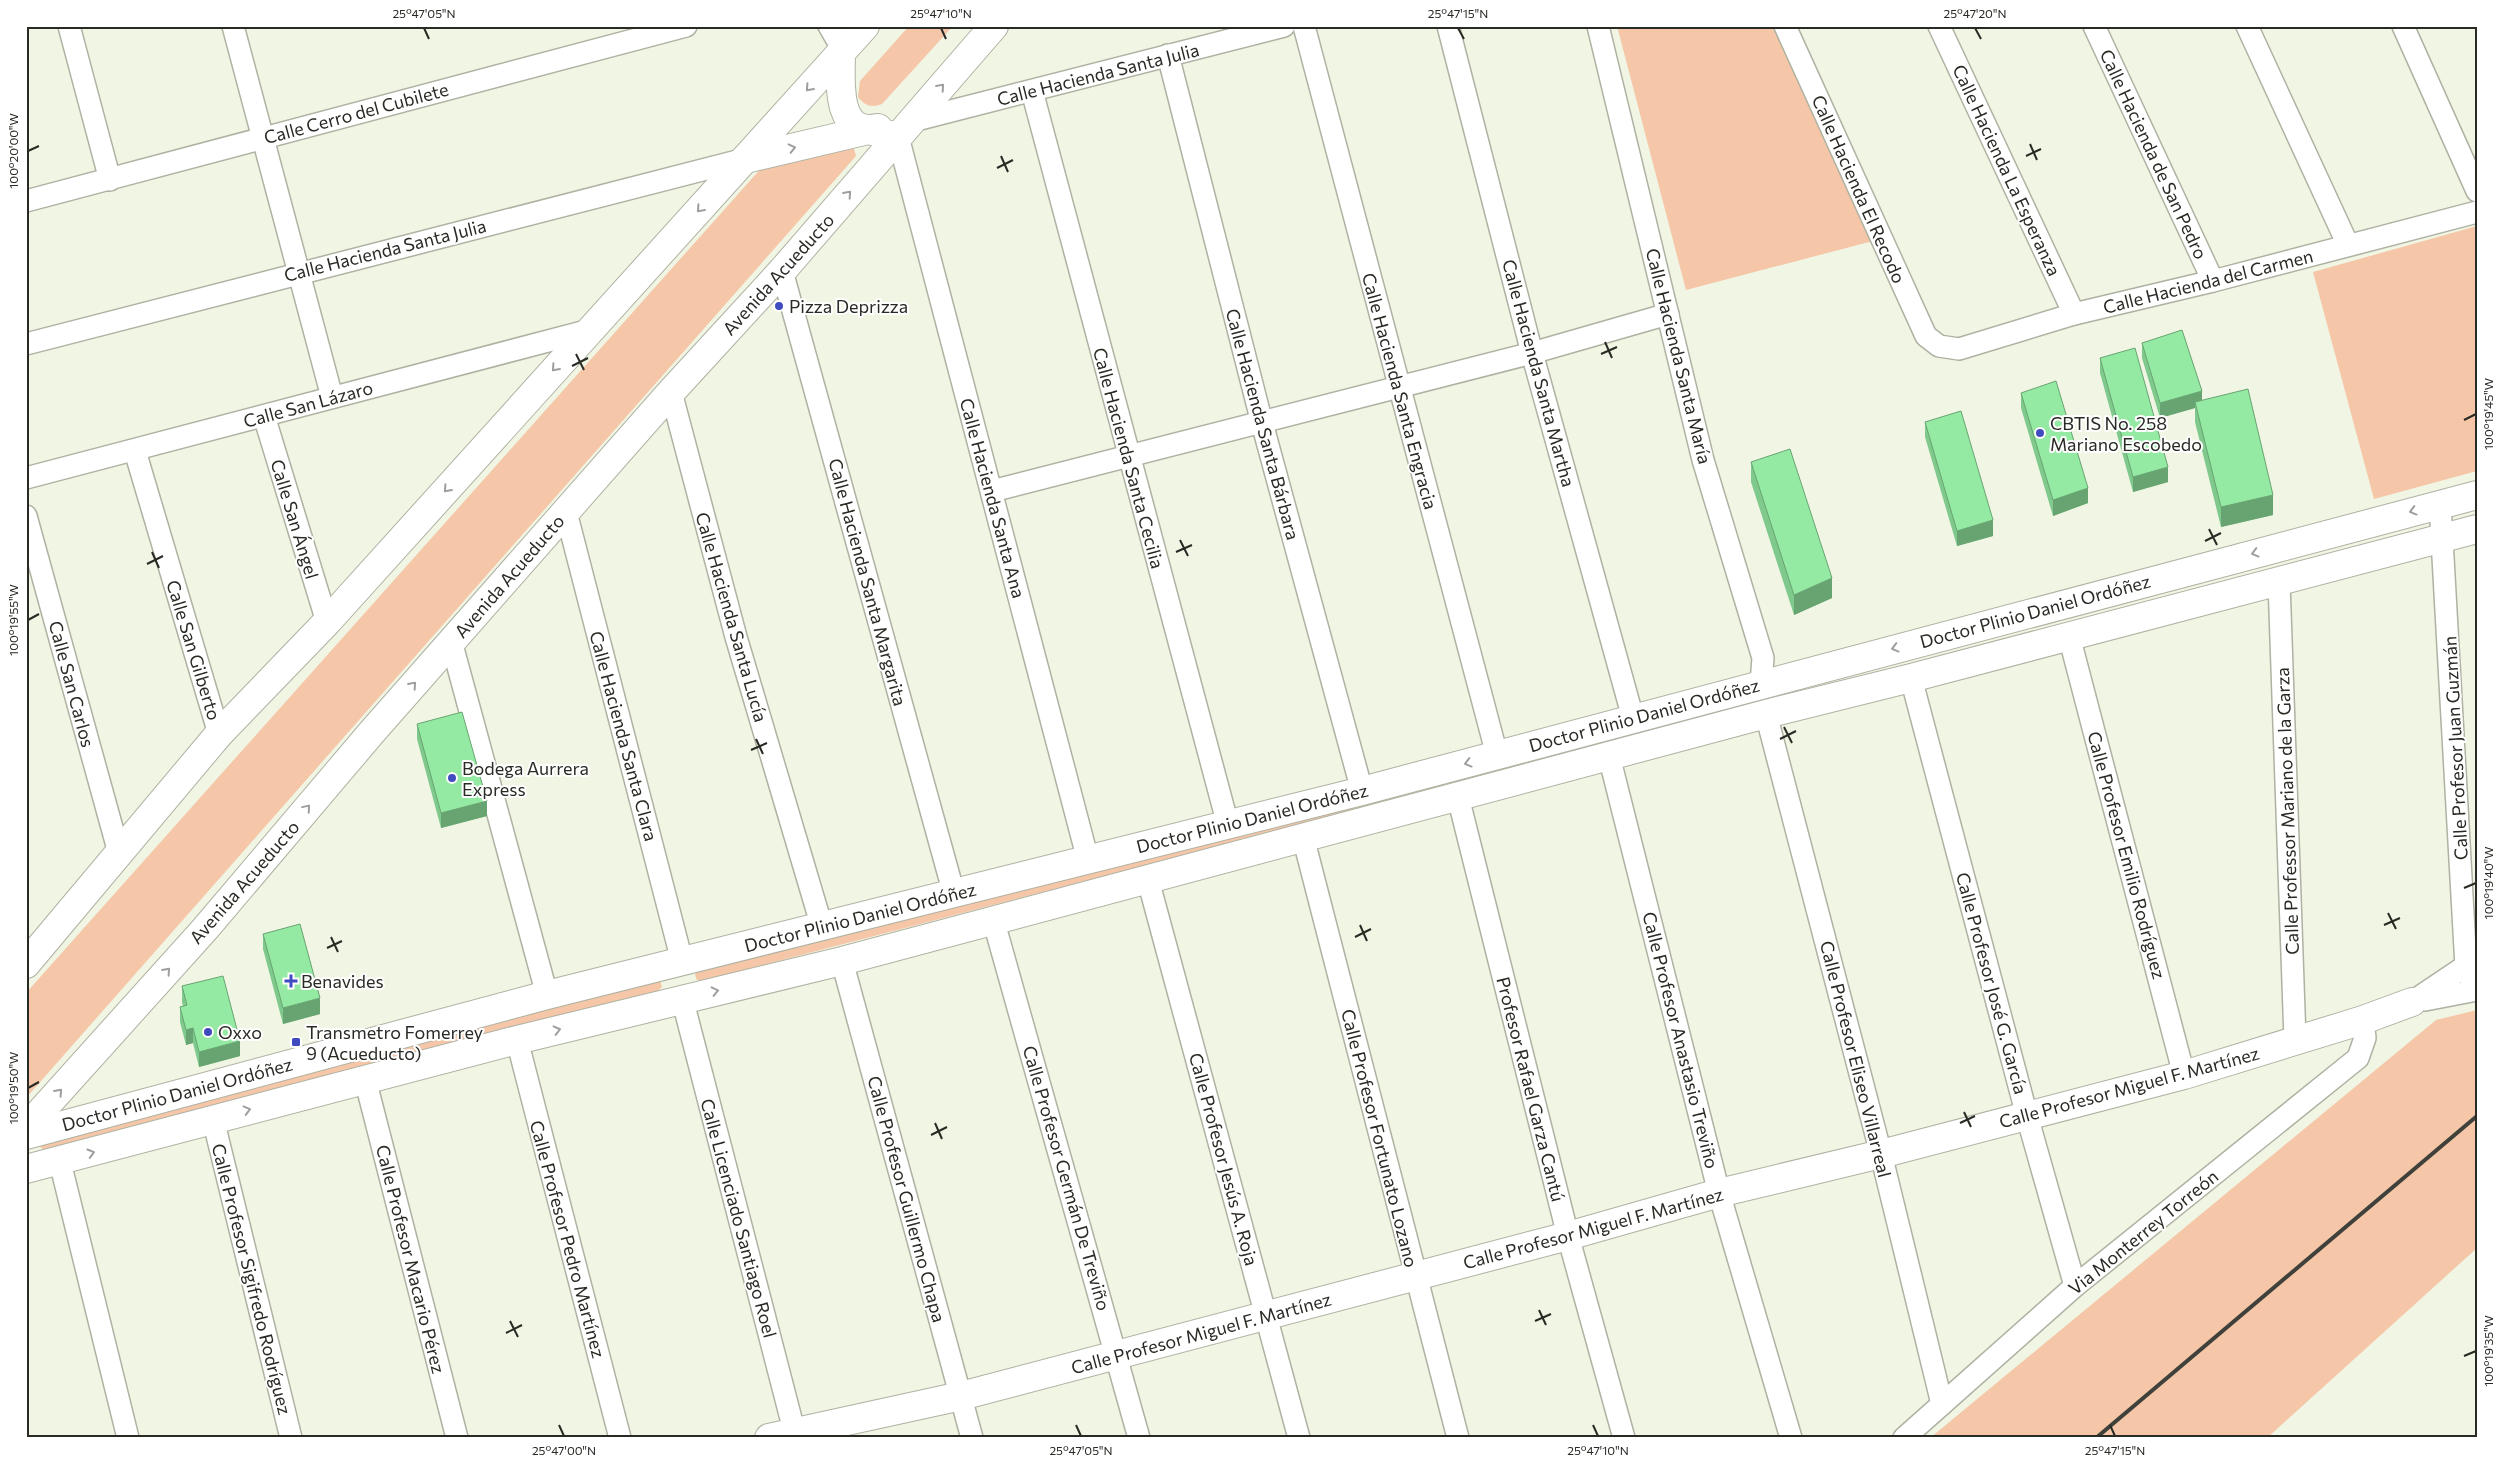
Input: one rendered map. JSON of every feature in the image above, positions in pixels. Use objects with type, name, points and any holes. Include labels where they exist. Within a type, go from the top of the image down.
[{"type":"street","points":[[69,26],[110,180]]},
{"type":"street","points":[[233,26],[301,272],[332,397]]},
{"type":"street","name":"Calle Cerro del Cubilete","points":[[26,202],[686,26]]},
{"type":"street","points":[[829,26],[842,51],[841,98],[846,115],[855,125],[868,130]]},
{"type":"street","points":[[26,964],[219,734],[327,622],[865,26]]},
{"type":"street","name":"Calle Hacienda Santa Julia","points":[[905,129],[1032,91],[1284,26]]},
{"type":"street","name":"Calle Hacienda Santa Engracia","points":[[1304,26],[1496,756]]},
{"type":"street","name":"Calle Hacienda Santa Martha","points":[[1448,26],[1532,353],[1634,718]]},
{"type":"street","name":"Calle Hacienda Santa María","points":[[1598,26],[1703,460],[1763,658],[1761,683]]},
{"type":"street","name":"Calle Hacienda El Recodo","points":[[1785,26],[1926,336],[1939,346]]},
{"type":"street","name":"Calle Hacienda La Esperanza","points":[[1940,26],[2074,314]]},
{"type":"street","name":"Calle Hacienda de San Pedro","points":[[2094,26],[2214,281]]},
{"type":"street","points":[[2247,26],[2348,245]]},
{"type":"street","points":[[2403,26],[2477,191]]},
{"type":"street","name":"Avenida Acueducto","points":[[26,1128],[205,929],[452,642],[671,392],[782,271],[991,28]]},
{"type":"street","name":"Calle Hacienda Santa Bárbara","points":[[1168,55],[1262,423],[1362,791]]},
{"type":"street","name":"Calle Hacienda Santa Cecilia","points":[[1032,91],[1228,825]]},
{"type":"street","points":[[745,159],[868,130],[905,129]]},
{"type":"street","name":"Calle Hacienda Santa Ana","points":[[905,129],[992,491],[1088,860]]},
{"type":"street","name":"Calle Hacienda Santa Julia","points":[[26,344],[745,159]]},
{"type":"street","name":"Calle Hacienda del Carmen","points":[[1939,346],[1959,349],[2074,314],[2214,281],[2477,212]]},
{"type":"street","name":"Calle Hacienda Santa Margarita","points":[[782,271],[954,894]]},
{"type":"street","points":[[992,491],[1532,353],[1668,314]]},
{"type":"street","name":"Calle San Lázaro","points":[[26,478],[135,451],[332,397],[590,330]]},
{"type":"street","name":"Calle Hacienda Santa Lucía","points":[[671,392],[736,637],[822,927]]},
{"type":"street","name":"Calle San Ángel","points":[[264,416],[327,622]]},
{"type":"street","name":"Calle San Gilberto","points":[[135,451],[219,734]]},
{"type":"street","name":"Doctor Plinio Daniel Ordóñez","points":[[26,1135],[547,995],[1362,791],[1761,683],[2477,495]]},
{"type":"street","name":"Calle Profesor Juan Guzmán","points":[[2440,504],[2444,538],[2471,963],[2476,990]]},
{"type":"street","name":"Calle Hacienda Santa Clara","points":[[566,512],[682,961]]},
{"type":"street","name":"Calle San Carlos","points":[[26,516],[119,852]]},
{"type":"street","name":"Doctor Plinio Daniel Ordóñez","points":[[26,1169],[60,1162],[213,1119],[517,1040],[682,998],[842,961],[993,919],[1148,880],[1766,714],[1911,678],[2477,529]]},
{"type":"street","name":"Calle Professor Mariano de la Garza","points":[[2279,582],[2295,1040]]},
{"type":"street","name":"Calle Profesor Emilio Rodríguez","points":[[2069,636],[2184,1075]]},
{"type":"street","points":[[452,642],[547,995]]},
{"type":"street","name":"Calle Profesor José G. García","points":[[1911,678],[2027,1116],[2075,1286]]},
{"type":"street","points":[[1761,683],[1766,714]]},
{"type":"street","name":"Calle Profesor Eliseo Villarreal","points":[[1766,714],[1880,1154],[1942,1404]]},
{"type":"street","name":"Calle Profesor Anastasio Treviño","points":[[1609,756],[1719,1193],[1791,1438]]},
{"type":"street","name":"Profesor Rafael Garza Cantú","points":[[1458,797],[1568,1236],[1624,1438]]},
{"type":"street","name":"Calle Profesor Fortunato Lozano","points":[[1303,837],[1458,1438]]},
{"type":"street","name":"Calle Profesor Jesús A. Roja","points":[[1148,880],[1267,1315],[1298,1438]]},
{"type":"street","name":"Calle Profesor Germán De Treviño","points":[[993,919],[1140,1438]]},
{"type":"street","points":[[682,961],[682,998]]},
{"type":"street","name":"Calle Profesor Guillermo Chapa","points":[[842,961],[972,1438]]},
{"type":"street","points":[[2412,1002],[2471,963]]},
{"type":"street","points":[[2412,1002],[2476,990]]},
{"type":"street","name":"Calle Licenciado Santiago Roel","points":[[682,998],[786,1435]]},
{"type":"street","name":"Calle Profesor Miguel F. Martínez","points":[[786,1435],[961,1396],[1568,1236],[1719,1193],[1880,1154],[2184,1075],[2363,1020],[2412,1002]]},
{"type":"street","name":"Via Monterrey Torreón","points":[[1904,1438],[2075,1286],[2358,1058],[2365,1038],[2363,1020]]},
{"type":"street","name":"Calle Profesor Pedro Martínez","points":[[517,1040],[620,1438]]},
{"type":"street","name":"Calle Profesor Macario Pérez","points":[[365,1079],[457,1438]]},
{"type":"street","name":"Calle Profesor Sigifredo Rodríguez","points":[[213,1119],[291,1438]]},
{"type":"street","points":[[60,1162],[128,1438]]},
{"type":"shaded area","points":[[909,26],[953,26],[882,104],[872,106],[866,104],[858,97],[860,81]]},
{"type":"shaded area","points":[[1617,26],[1775,26],[1873,241],[1686,290]]},
{"type":"shaded area","points":[[850,147],[854,149],[856,156],[26,1098],[26,993],[764,165]]},
{"type":"shaded area","points":[[2477,226],[2477,471],[2374,499],[2313,272]]},
{"type":"shaded area","points":[[1758,699],[1758,703],[1754,706],[702,981],[697,980],[695,975],[697,971]]},
{"type":"shaded area","points":[[660,980],[662,987],[658,991],[46,1150],[41,1148],[39,1144],[40,1140]]},
{"type":"shaded area","points":[[2477,1010],[2477,1248],[2267,1438],[1930,1438],[2436,1020]]},
{"type":"building","points":[[2182,330],[2202,391],[2160,403],[2142,343]]},
{"type":"building","points":[[2135,348],[2168,467],[2133,477],[2100,358]]},
{"type":"building","points":[[2056,381],[2088,488],[2053,500],[2021,393]]},
{"type":"building","points":[[2248,389],[2273,495],[2221,507],[2195,402]]},
{"type":"building","points":[[1961,411],[1993,520],[1957,531],[1925,422]]},
{"type":"building","points":[[1790,449],[1832,578],[1794,595],[1751,462]]},
{"type":"building","name":"Bodega Aurrera Express","points":[[462,712],[487,801],[441,813],[417,724]]},
{"type":"building","name":"Benavides","points":[[300,924],[320,998],[283,1008],[263,934]]},
{"type":"building","name":"Oxxo","points":[[223,976],[240,1041],[199,1052],[193,1028],[186,1030],[180,1007],[187,1005],[182,986]]},
{"type":"railway","points":[[2096,1438],[2477,1116]]},
{"type":"place","name":"Pizza Deprizza","points":[[779,306]]},
{"type":"place","name":"CBTIS No. 258 Mariano Escobedo","points":[[2040,433]]},
{"type":"place","name":"Bodega Aurrera Express","points":[[452,778]]},
{"type":"place","name":"Benavides","points":[[291,981]]},
{"type":"place","name":"Oxxo","points":[[208,1032]]},
{"type":"place","name":"Transmetro Fomerrey 9 (Acueducto)","points":[[296,1042]]}]
